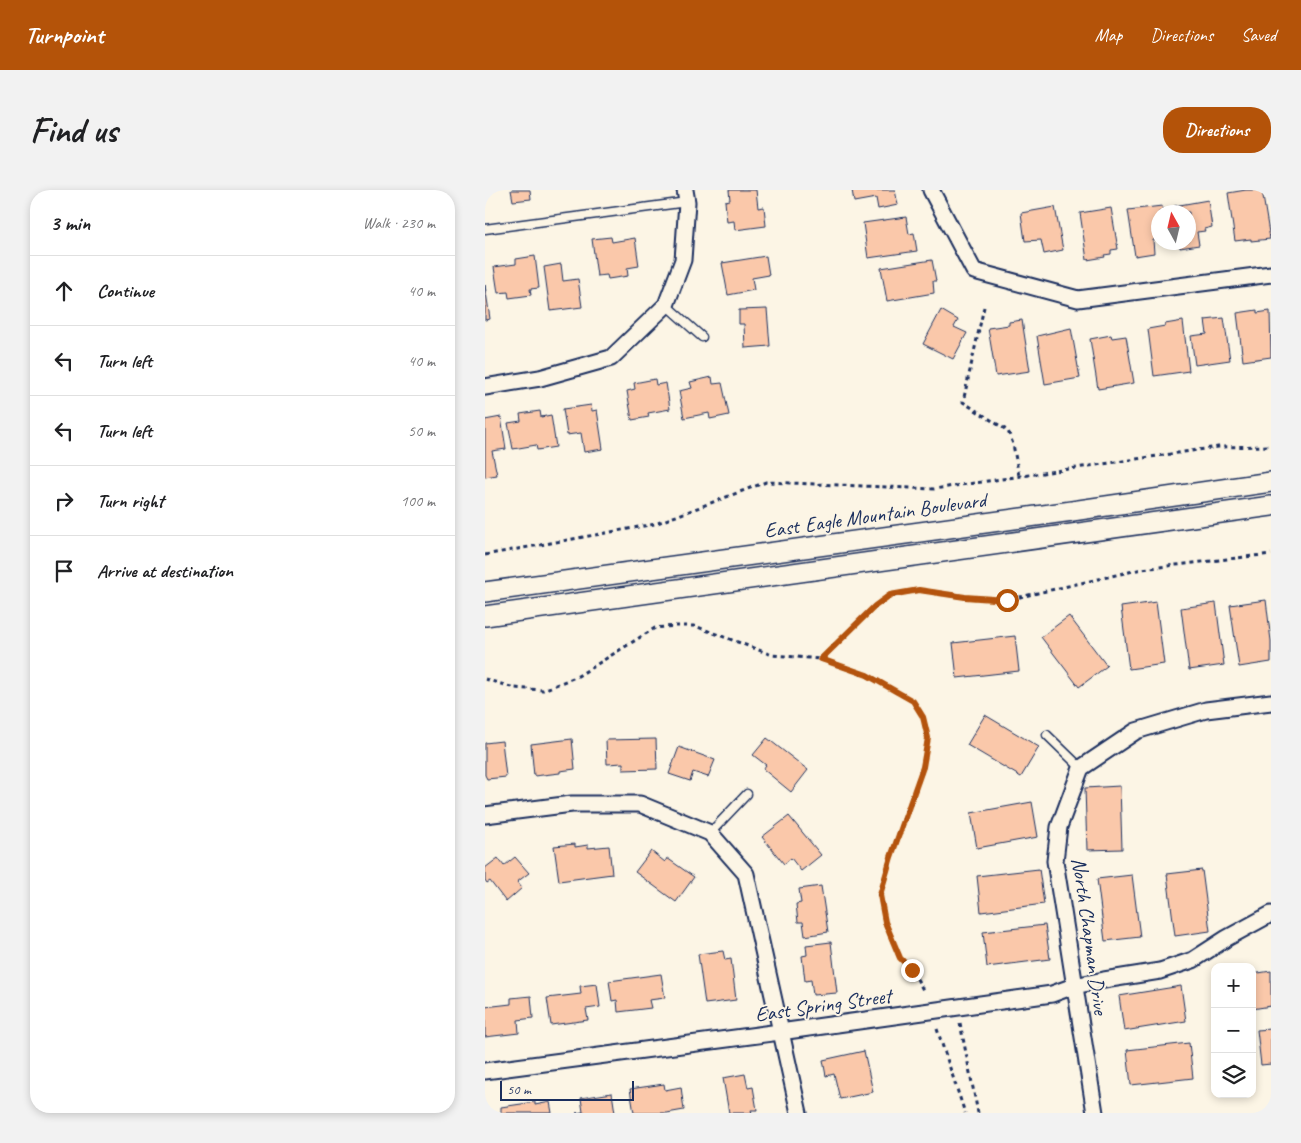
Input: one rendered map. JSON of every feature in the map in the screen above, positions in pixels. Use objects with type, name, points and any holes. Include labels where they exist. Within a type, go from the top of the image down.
[{"type":"street","points":[[931,190],[974,271],[1079,299],[1271,274]]},
{"type":"street","points":[[485,387],[540,378],[611,358],[666,305],[683,260],[686,196]]},
{"type":"street","name":"East Eagle Mountain Boulevard","points":[[485,592],[1271,482]]},
{"type":"street","points":[[485,616],[1271,506]]},
{"type":"street","points":[[1081,768],[1136,731],[1206,710],[1271,702]]},
{"type":"street","name":"North Chapman Drive","points":[[1081,768],[1059,827],[1055,861],[1095,1113]]},
{"type":"street","points":[[485,815],[572,804],[641,804],[710,833],[746,874],[799,1113]]},
{"type":"street","name":"East Spring Street","points":[[485,1071],[1052,994],[1074,986],[1160,971],[1193,960],[1227,938],[1271,914]]},
{"type":"lane","points":[[485,228],[686,196]]},
{"type":"lane","points":[[666,305],[702,337]]},
{"type":"lane","points":[[1047,735],[1081,768]]},
{"type":"lane","points":[[710,833],[747,794]]},
{"type":"path","points":[[984,307],[963,402],[1008,431],[1013,444],[1019,476]]},
{"type":"path","points":[[485,555],[655,524],[767,482],[934,489],[1218,447],[1271,446]]},
{"type":"path","points":[[821,659],[875,606],[890,595],[919,590],[965,597],[1007,600],[1142,569],[1271,554]]},
{"type":"path","points":[[485,679],[514,688],[543,690],[578,676],[655,628],[695,626],[772,655],[821,659],[867,675],[913,701],[923,717],[928,738],[923,767],[891,857],[880,895],[885,922],[900,958],[912,970],[923,990]]},
{"type":"path","points":[[957,1008],[977,1113]]},
{"type":"path","points":[[937,1029],[965,1113]]},
{"type":"building","points":[[511,190],[530,190],[531,199],[513,201]]},
{"type":"building","points":[[729,190],[756,190],[758,208],[764,207],[766,226],[735,230],[734,221],[727,222],[725,201],[730,200]]},
{"type":"building","points":[[852,190],[895,190],[898,205],[878,209],[876,198],[854,202]]},
{"type":"building","points":[[1262,190],[1270,239],[1235,241],[1228,193]]},
{"type":"building","points":[[1208,200],[1212,227],[1204,229],[1205,231],[1197,232],[1199,245],[1196,245],[1196,205],[1180,205]]},
{"type":"building","points":[[1055,207],[1063,250],[1044,254],[1041,240],[1025,241],[1021,213]]},
{"type":"building","points":[[1151,207],[1151,250],[1154,250],[1154,253],[1135,256],[1128,210]]},
{"type":"building","points":[[1111,208],[1118,249],[1111,250],[1111,254],[1104,255],[1105,257],[1087,260],[1080,213]]},
{"type":"building","points":[[906,217],[909,234],[914,233],[917,251],[868,258],[863,223]]},
{"type":"building","points":[[611,237],[612,242],[635,238],[639,266],[627,268],[628,276],[608,279],[607,275],[597,276],[592,239]]},
{"type":"building","points":[[535,256],[539,288],[530,289],[531,295],[509,298],[508,292],[498,293],[494,267],[516,264],[516,259]]},
{"type":"building","points":[[766,256],[769,275],[752,278],[754,290],[728,295],[722,263]]},
{"type":"building","points":[[932,260],[936,281],[933,281],[934,293],[887,301],[881,268]]},
{"type":"building","points":[[561,264],[563,281],[578,279],[582,307],[550,311],[544,267]]},
{"type":"building","points":[[485,285],[490,319],[485,320]]},
{"type":"building","points":[[767,309],[770,346],[745,348],[744,324],[739,324],[739,310]]},
{"type":"building","points":[[941,310],[958,320],[954,327],[967,333],[953,359],[923,344]]},
{"type":"building","points":[[1257,310],[1257,313],[1270,311],[1271,357],[1243,361],[1237,313]]},
{"type":"building","points":[[1224,318],[1230,360],[1195,365],[1191,336],[1207,334],[1205,320]]},
{"type":"building","points":[[1022,320],[1030,371],[996,376],[988,328],[1009,325],[1009,322]]},
{"type":"building","points":[[1183,321],[1189,371],[1154,376],[1148,329]]},
{"type":"building","points":[[1071,328],[1080,378],[1045,384],[1037,336]]},
{"type":"building","points":[[1111,335],[1112,338],[1126,336],[1134,383],[1098,389],[1090,339]]},
{"type":"building","points":[[712,377],[713,384],[722,383],[729,415],[710,419],[709,413],[684,418],[679,391],[692,388],[690,382]]},
{"type":"building","points":[[655,379],[656,385],[666,383],[670,409],[648,413],[649,417],[632,420],[627,391],[635,389],[634,383]]},
{"type":"building","points":[[591,405],[592,411],[597,410],[603,449],[584,452],[581,433],[567,435],[563,409]]},
{"type":"building","points":[[540,411],[541,417],[551,415],[556,447],[537,450],[536,445],[513,449],[508,423],[521,421],[520,414]]},
{"type":"building","points":[[501,417],[506,449],[492,451],[497,475],[485,477],[485,420]]},
{"type":"building","points":[[1266,600],[1271,641],[1271,662],[1239,667],[1230,605]]},
{"type":"building","points":[[1156,602],[1164,664],[1129,669],[1121,607]]},
{"type":"building","points":[[1216,603],[1224,665],[1189,670],[1181,608]]},
{"type":"building","points":[[1069,616],[1107,666],[1079,687],[1041,637]]},
{"type":"building","points":[[1015,636],[1019,671],[957,678],[953,643]]},
{"type":"building","points":[[985,715],[1039,747],[1021,777],[967,745]]},
{"type":"building","points":[[767,738],[808,770],[791,792],[763,769],[766,765],[753,755]]},
{"type":"building","points":[[572,739],[575,769],[534,776],[531,744]]},
{"type":"building","points":[[656,739],[657,769],[623,770],[623,763],[607,764],[606,740]]},
{"type":"building","points":[[502,741],[506,777],[487,779],[485,775],[485,743]]},
{"type":"building","points":[[679,747],[715,760],[708,777],[693,772],[690,781],[669,774]]},
{"type":"building","points":[[1120,786],[1122,849],[1087,850],[1085,788]]},
{"type":"building","points":[[1032,802],[1038,837],[977,848],[971,813]]},
{"type":"building","points":[[789,816],[821,855],[801,871],[791,858],[784,864],[762,837]]},
{"type":"building","points":[[575,844],[575,847],[588,845],[588,848],[609,846],[612,874],[559,881],[554,846]]},
{"type":"building","points":[[651,851],[665,862],[667,858],[694,877],[676,902],[635,872]]},
{"type":"building","points":[[515,857],[529,873],[517,882],[522,888],[506,902],[490,881],[487,883],[485,880],[485,868],[498,858],[504,866]]},
{"type":"building","points":[[1039,869],[1044,904],[981,912],[977,876]]},
{"type":"building","points":[[1202,870],[1210,931],[1175,936],[1167,874]]},
{"type":"building","points":[[1132,875],[1140,937],[1105,941],[1097,879]]},
{"type":"building","points":[[821,886],[828,932],[805,936],[803,922],[798,922],[796,904],[801,903],[799,889]]},
{"type":"building","points":[[1045,925],[1050,959],[987,967],[983,932]]},
{"type":"building","points":[[831,942],[837,993],[813,995],[811,980],[805,981],[802,956],[807,955],[806,945]]},
{"type":"building","points":[[723,951],[725,960],[731,959],[736,1000],[705,1004],[698,954]]},
{"type":"building","points":[[1271,971],[1271,1006],[1256,1008],[1256,973]]},
{"type":"building","points":[[661,974],[665,998],[649,1000],[651,1008],[618,1012],[617,1000],[612,1001],[609,981]]},
{"type":"building","points":[[597,984],[600,1007],[586,1009],[588,1020],[551,1025],[547,998],[581,994],[580,986]]},
{"type":"building","points":[[1181,986],[1186,1021],[1124,1031],[1119,996]]},
{"type":"building","points":[[531,996],[533,1018],[518,1020],[519,1033],[485,1037],[485,1007],[511,1004],[511,998]]},
{"type":"building","points":[[1271,1029],[1271,1064],[1261,1065],[1257,1030]]},
{"type":"building","points":[[1189,1043],[1193,1078],[1131,1085],[1127,1050]]},
{"type":"building","points":[[864,1051],[873,1092],[840,1099],[834,1074],[826,1076],[823,1060]]},
{"type":"building","points":[[745,1074],[748,1088],[753,1087],[757,1110],[751,1110],[752,1113],[729,1113],[723,1078]]},
{"type":"building","points":[[664,1084],[665,1090],[681,1087],[684,1110],[667,1113],[634,1113],[630,1089]]},
{"type":"building","points":[[612,1093],[615,1113],[576,1113],[583,1112],[581,1098]]},
{"type":"building","points":[[535,1102],[535,1105],[550,1102],[552,1113],[501,1113],[501,1107]]},
{"type":"route","points":[[912,970],[900,958],[885,922],[880,895],[891,857],[923,767],[928,738],[923,717],[913,701],[867,675],[821,659],[875,606],[890,595],[919,590],[945,595],[1007,600]]}]
